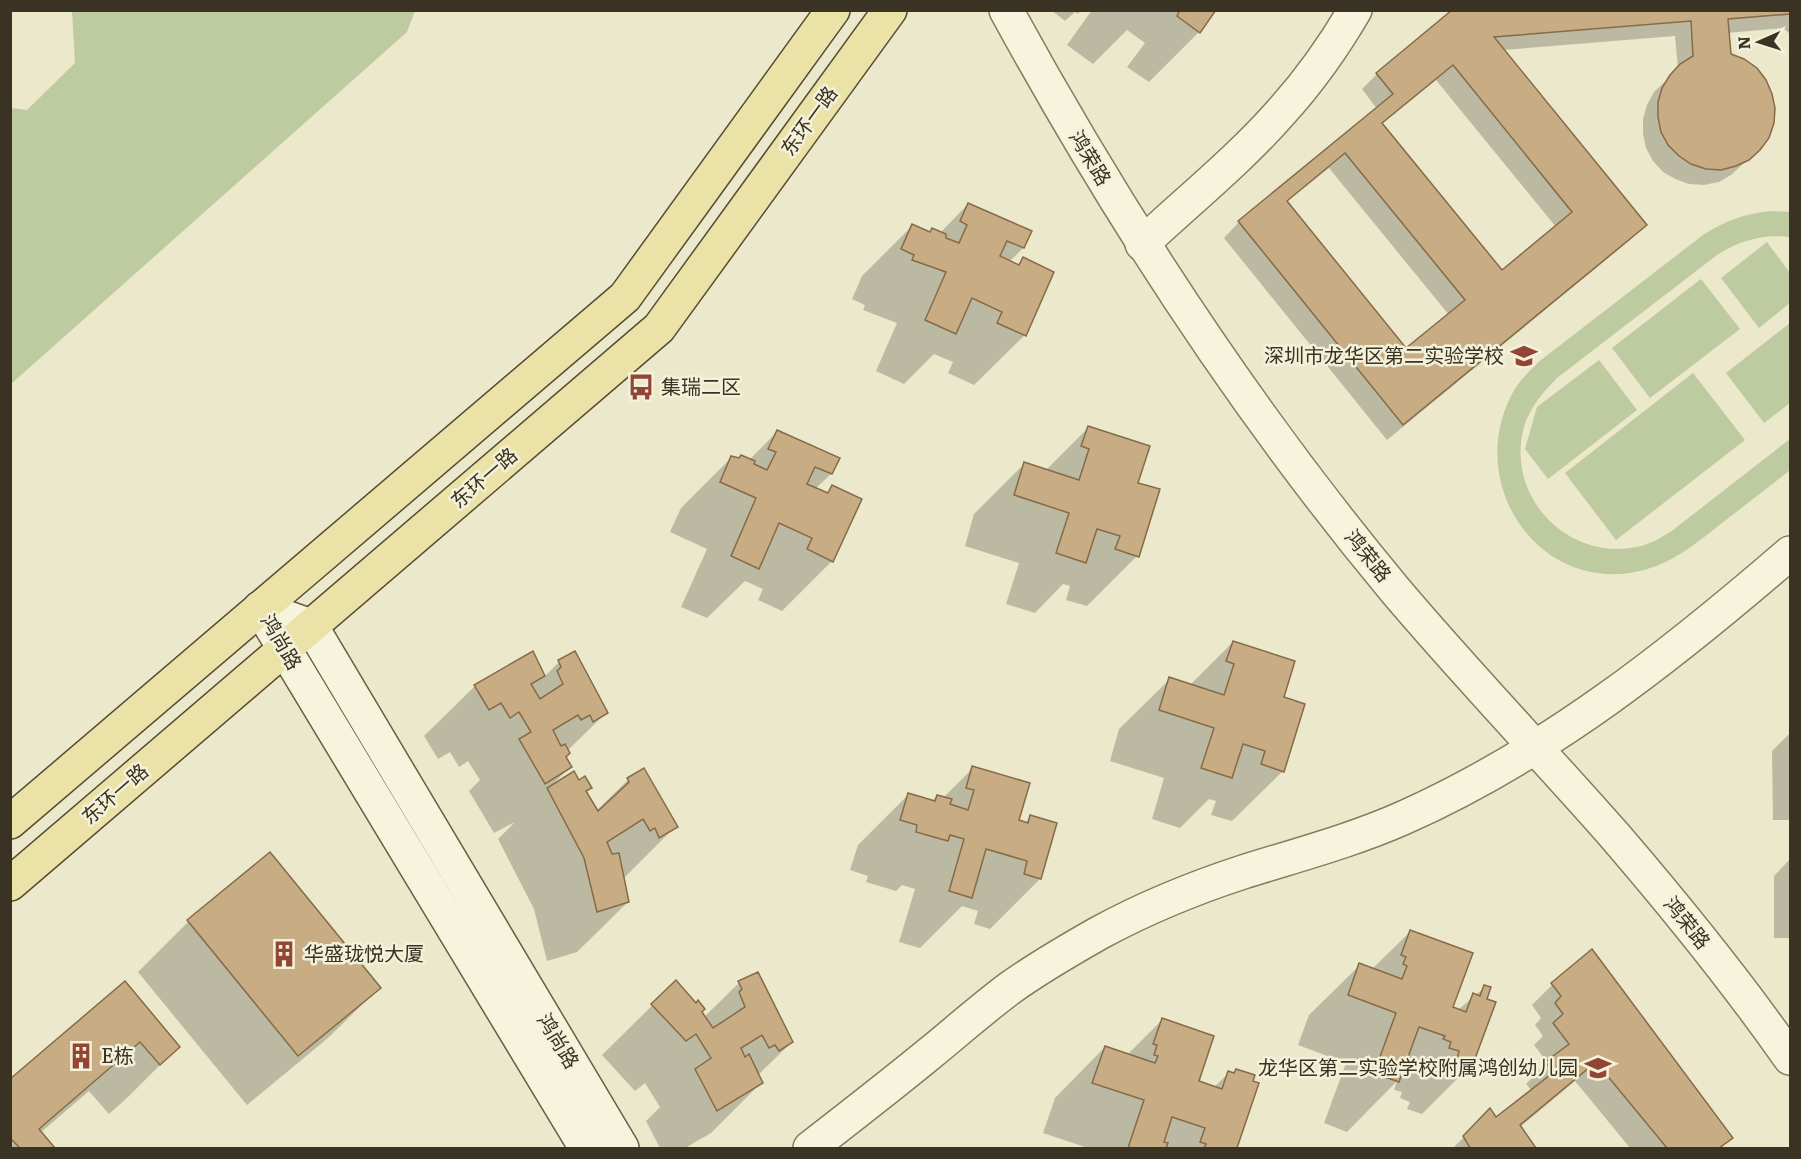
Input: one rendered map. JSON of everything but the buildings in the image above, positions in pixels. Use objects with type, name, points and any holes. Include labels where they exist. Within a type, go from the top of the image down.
[{"type":"main road","points":[[10,822],[625,297],[833,10]]},
{"type":"main road","name":"东环一路","points":[[10,884],[659,328],[891,10]]},
{"type":"street","name":"鸿荣路","points":[[1006,10],[1046,83],[1142,244],[1208,342],[1327,505],[1425,625],[1614,835],[1689,924],[1791,1058]]},
{"type":"street","points":[[1142,244],[1250,145],[1283,110],[1313,74],[1355,10]]},
{"type":"street","points":[[810,1149],[1012,987],[1100,932],[1195,889],[1348,840],[1453,795],[1535,748],[1598,706],[1692,634],[1791,553]]},
{"type":"street","name":"鸿尚路","points":[[260,608],[311,626],[622,1149]]},
{"type":"street","name":"鸿尚路","points":[[260,608],[586,1149]]},
{"type":"green space","points":[[72,11],[415,11],[407,32],[11,384],[11,108],[27,110],[75,63]]},
{"type":"green space","points":[[1771,211],[1790,212],[1790,237],[1770,236],[1752,239],[1717,255],[1557,378],[1533,406],[1524,427],[1521,453],[1524,477],[1533,499],[1547,518],[1565,533],[1587,544],[1611,549],[1641,546],[1665,535],[1790,439],[1790,470],[1695,544],[1676,557],[1644,570],[1607,574],[1574,567],[1546,551],[1523,528],[1506,500],[1498,467],[1499,433],[1510,398],[1516,387],[1541,360],[1703,235],[1736,218]]},
{"type":"green space","points":[[1767,242],[1790,273],[1790,303],[1759,328],[1721,278]]},
{"type":"green space","points":[[1701,279],[1740,329],[1650,398],[1612,348]]},
{"type":"green space","points":[[1790,323],[1790,403],[1764,423],[1726,373]]},
{"type":"green space","points":[[1599,360],[1637,410],[1548,479],[1525,449],[1537,407]]},
{"type":"green space","points":[[1693,373],[1745,440],[1616,540],[1565,473]]},
{"type":"place","name":"深圳市龙华区第二实验学校","points":[[1524,356]]},
{"type":"place","name":"集瑞二区","points":[[641,387]]},
{"type":"place","name":"华盛珑悦大厦","points":[[284,954]]},
{"type":"place","name":"E栋","points":[[81,1056]]},
{"type":"place","name":"龙华区第二实验学校附属鸿创幼儿园","points":[[1598,1068]]}]
